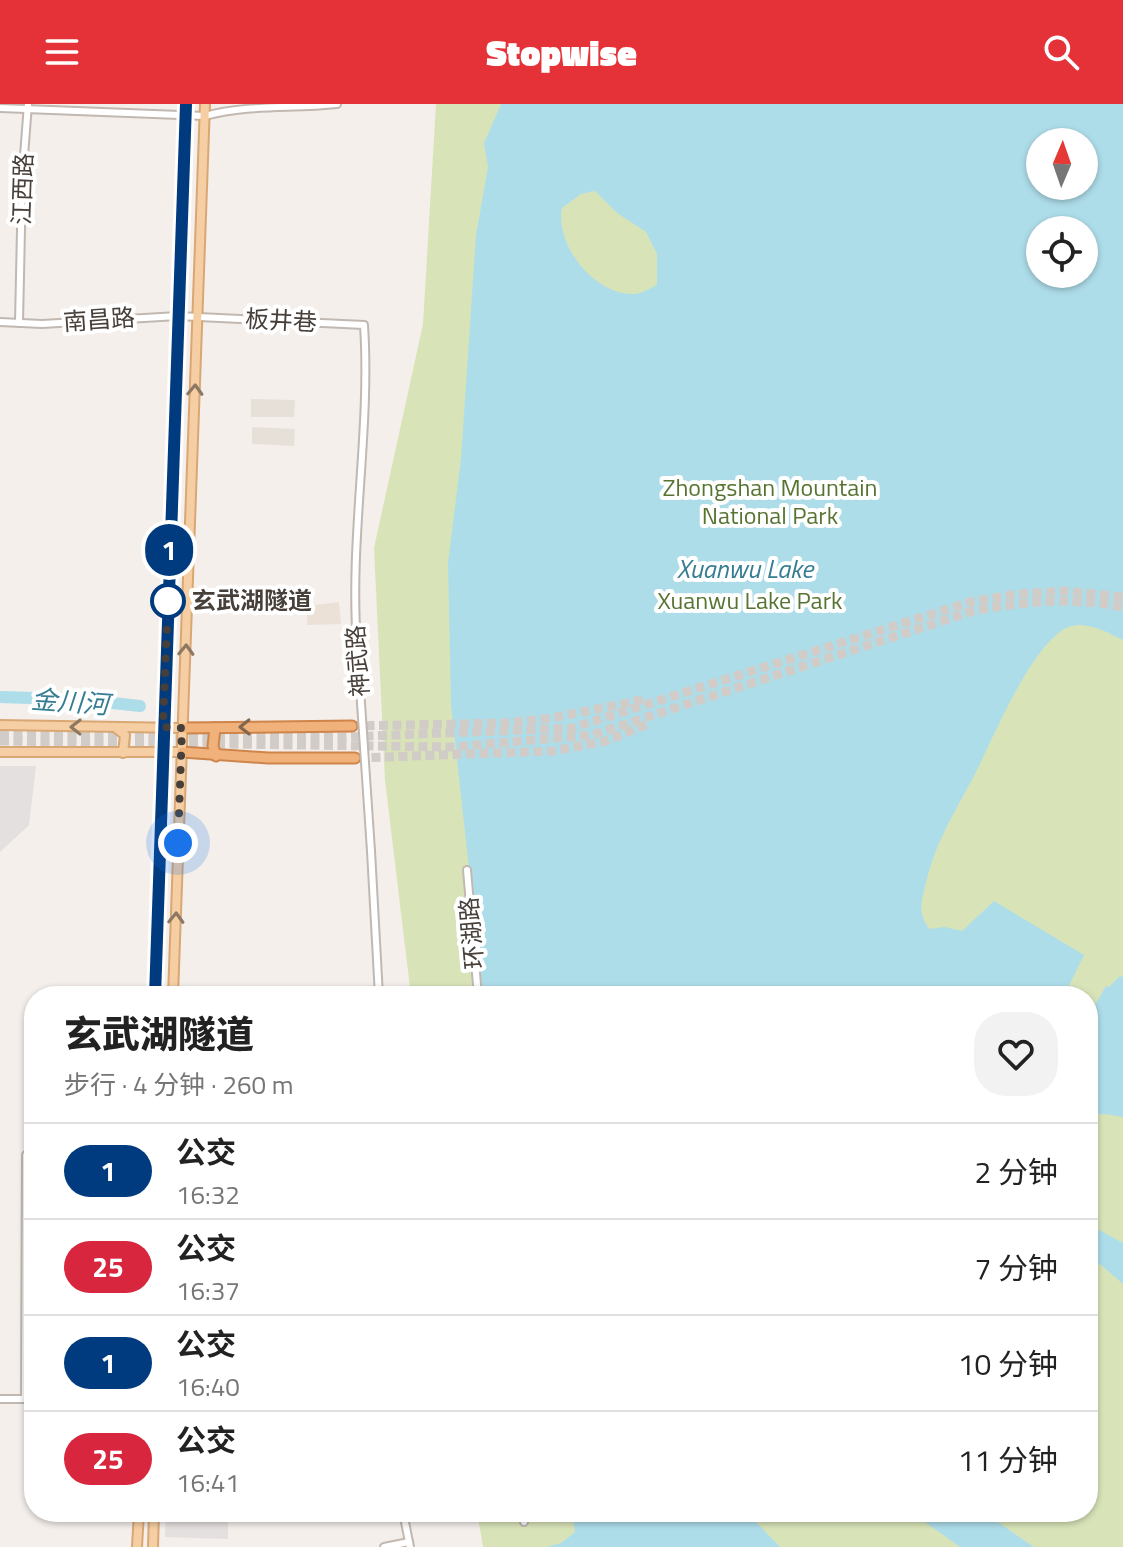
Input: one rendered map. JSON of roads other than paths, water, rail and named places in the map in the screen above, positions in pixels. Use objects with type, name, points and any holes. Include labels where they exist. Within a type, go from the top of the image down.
[{"type":"highway","points":[[182,728],[352,726]]},
{"type":"highway","points":[[215,728],[213,746],[216,756]]},
{"type":"highway","points":[[182,752],[216,756],[355,758]]},
{"type":"main road","points":[[155,986],[186,104]]},
{"type":"main road","points":[[173,986],[205,104]]},
{"type":"main road","points":[[0,725],[182,728]]},
{"type":"main road","points":[[116,728],[125,735],[123,753]]},
{"type":"main road","points":[[0,752],[182,752]]},
{"type":"main road","points":[[137,1547],[138,1522]]},
{"type":"main road","points":[[153,1547],[154,1522]]},
{"type":"street","points":[[0,108],[205,116],[269,104],[337,104]]},
{"type":"street","name":"江西路","points":[[19,323],[22,182],[28,107]]},
{"type":"street","name":"南昌路","points":[[0,322],[197,317]]},
{"type":"street","name":"板井巷","points":[[197,317],[364,325]]},
{"type":"street","name":"神武路","points":[[364,325],[366,361],[354,608],[378,986]]},
{"type":"street","name":"环湖路","points":[[467,870],[477,986]]},
{"type":"street","points":[[0,1399],[24,1399]]},
{"type":"street","points":[[384,1547],[410,1544],[405,1522]]},
{"type":"water","name":"Xuanwu Lake","points":[[501,104],[1123,104],[1123,640],[1095,628],[1073,626],[1053,638],[1039,654],[1015,693],[941,838],[921,904],[922,915],[929,929],[945,927],[962,931],[994,901],[1084,955],[1069,986],[482,986],[451,705],[448,563],[461,459],[476,235],[488,167],[484,143]],"holes":[[[595,191],[617,213],[646,232],[657,254],[657,285],[637,294],[619,292],[592,277],[571,252],[561,222],[562,208],[581,194]]]},
{"type":"water","points":[[91,690],[116,693],[117,707],[0,703],[0,691],[72,693]]},
{"type":"water","points":[[1120,976],[1123,977],[1123,1117],[1098,1115],[1098,1000],[1106,986],[1109,987]]},
{"type":"water","points":[[1098,1229],[1123,1243],[1123,1284],[1098,1264]]},
{"type":"water","points":[[574,1522],[756,1522],[780,1547],[547,1547],[561,1543],[575,1532]]},
{"type":"water","points":[[925,1522],[998,1522],[1034,1547],[960,1547]]},
{"type":"waterway","name":"金川河","points":[[103,702],[140,706]]},
{"type":"tunnel","points":[[0,734],[345,737],[572,728],[970,602],[1018,594],[1066,591],[1123,597]]},
{"type":"tunnel","points":[[0,741],[452,747],[592,735],[973,611],[1048,602],[1085,602],[1123,607]]},
{"type":"tunnel","points":[[352,726],[505,723],[552,718],[647,699]]},
{"type":"tunnel","points":[[358,758],[553,751],[606,741],[650,723]]},
{"type":"place","name":"玄武湖隧道","points":[[168,601]]},
{"type":"park label","name":"Zhongshan Mountain National Park","points":[[770,502]]},
{"type":"park label","name":"Xuanwu Lake Park","points":[[750,601]]}]
